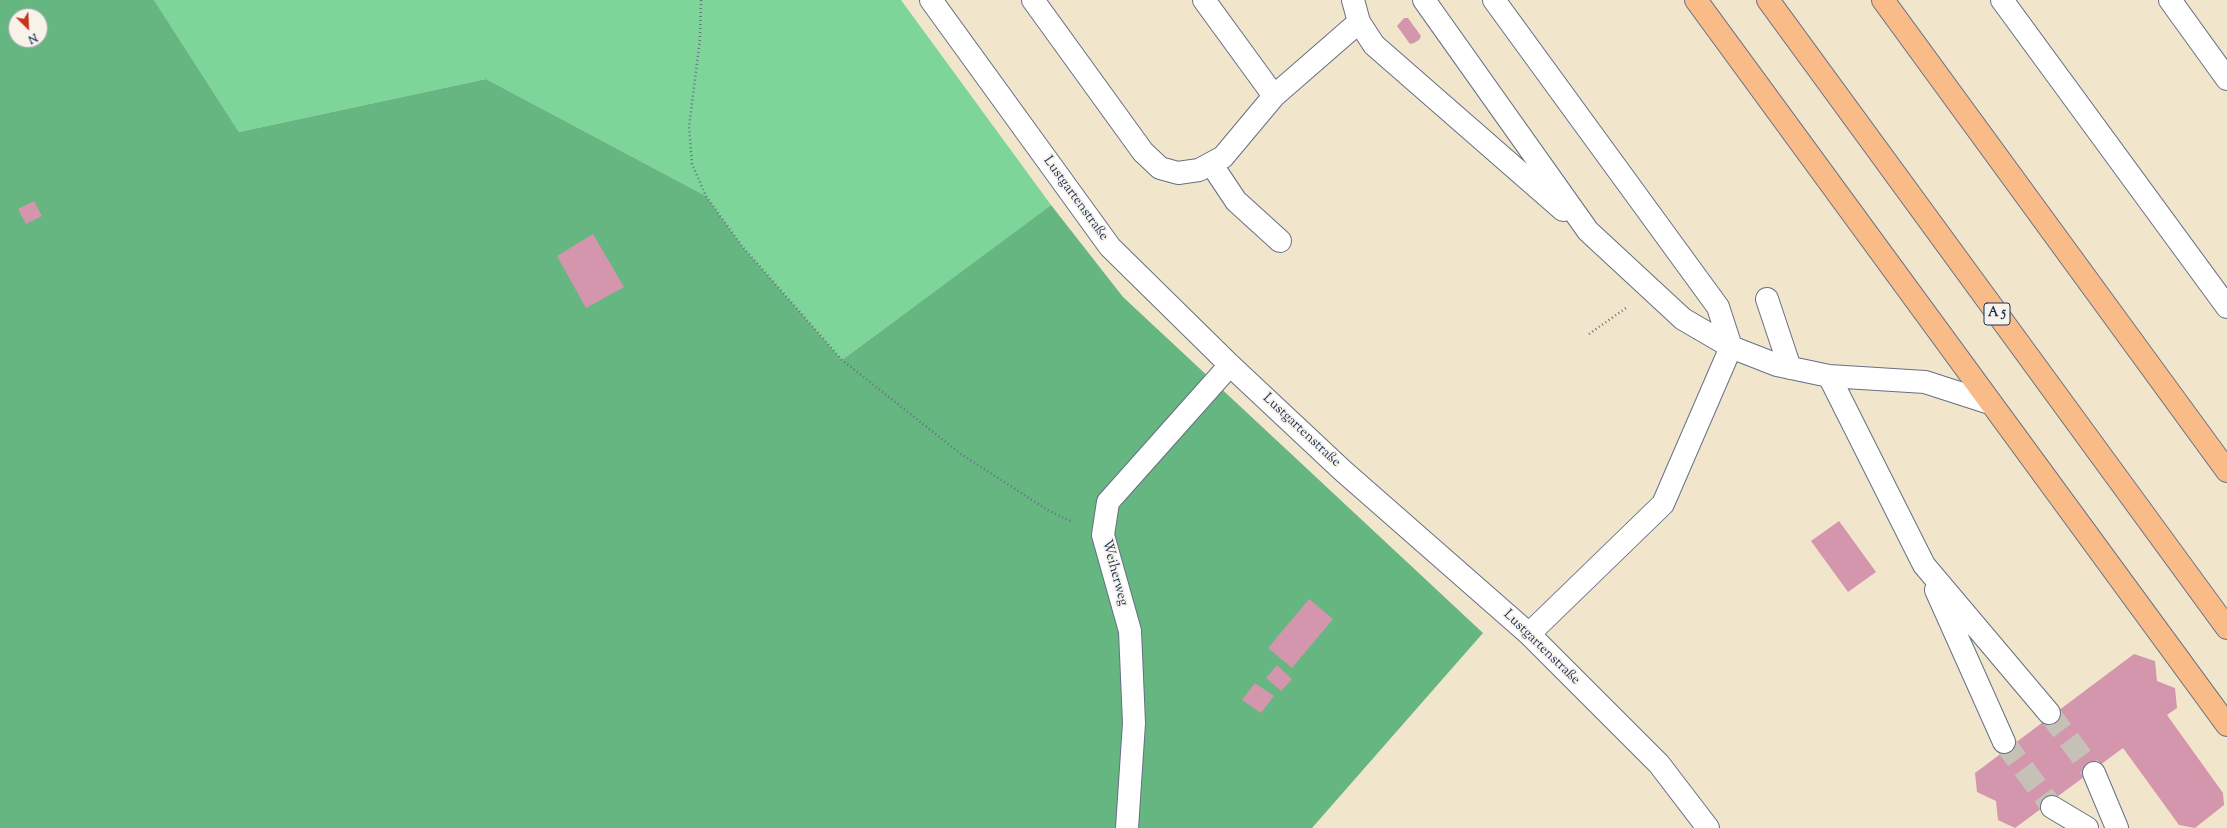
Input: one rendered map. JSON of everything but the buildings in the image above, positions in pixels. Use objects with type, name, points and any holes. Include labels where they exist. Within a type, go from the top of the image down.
[{"type":"highway","points":[[1696,0],[2227,725]]},
{"type":"highway","name":"A 5","points":[[1768,0],[2227,628]]},
{"type":"highway","points":[[1883,0],[2227,470]]},
{"type":"street","name":"Lustgartenstraße","points":[[931,0],[1110,247],[1230,365],[1342,470],[1530,634],[1659,764],[1708,828]]},
{"type":"street","points":[[1033,0],[1143,152],[1160,168],[1178,173],[1199,170],[1212,165],[1223,157],[1274,96],[1359,22]]},
{"type":"street","points":[[1204,0],[1274,96]]},
{"type":"street","points":[[1353,0],[1359,22],[1374,46],[1401,71],[1588,231],[1683,319],[1730,347],[1777,365],[1829,376],[1925,382],[1990,403]]},
{"type":"street","points":[[1424,0],[1588,231]]},
{"type":"street","points":[[1494,0],[1718,307],[1730,347],[1663,504],[1530,634]]},
{"type":"street","points":[[2002,0],[2227,307]]},
{"type":"street","points":[[2170,0],[2227,79]]},
{"type":"street","points":[[1212,165],[1236,201],[1280,241]]},
{"type":"street","points":[[1768,299],[1790,368]]},
{"type":"street","name":"Weiherweg","points":[[1127,828],[1134,723],[1130,630],[1103,535],[1108,502],[1230,365]]},
{"type":"street","points":[[1829,376],[1924,565],[2004,742]]},
{"type":"street","points":[[1924,565],[2049,713]]},
{"type":"street","points":[[2094,773],[2118,828]]},
{"type":"street","points":[[2052,807],[2087,828]]},
{"type":"path","points":[[701,0],[700,39],[689,127],[692,164],[706,196],[742,246],[842,360],[961,454],[1049,511],[1103,535]]},
{"type":"path","points":[[1588,334],[1650,290]]},
{"type":"green space","points":[[0,0],[154,0],[239,132],[486,79],[706,196],[742,246],[842,360],[1051,205],[1123,297],[1483,633],[1312,828],[0,828]]},
{"type":"green space","points":[[154,0],[901,0],[1051,205],[842,360],[742,246],[706,196],[486,79],[239,132]]},
{"type":"tunnel","points":[[2049,713],[2094,773]]},
{"type":"tunnel","points":[[2004,742],[2052,807]]}]
